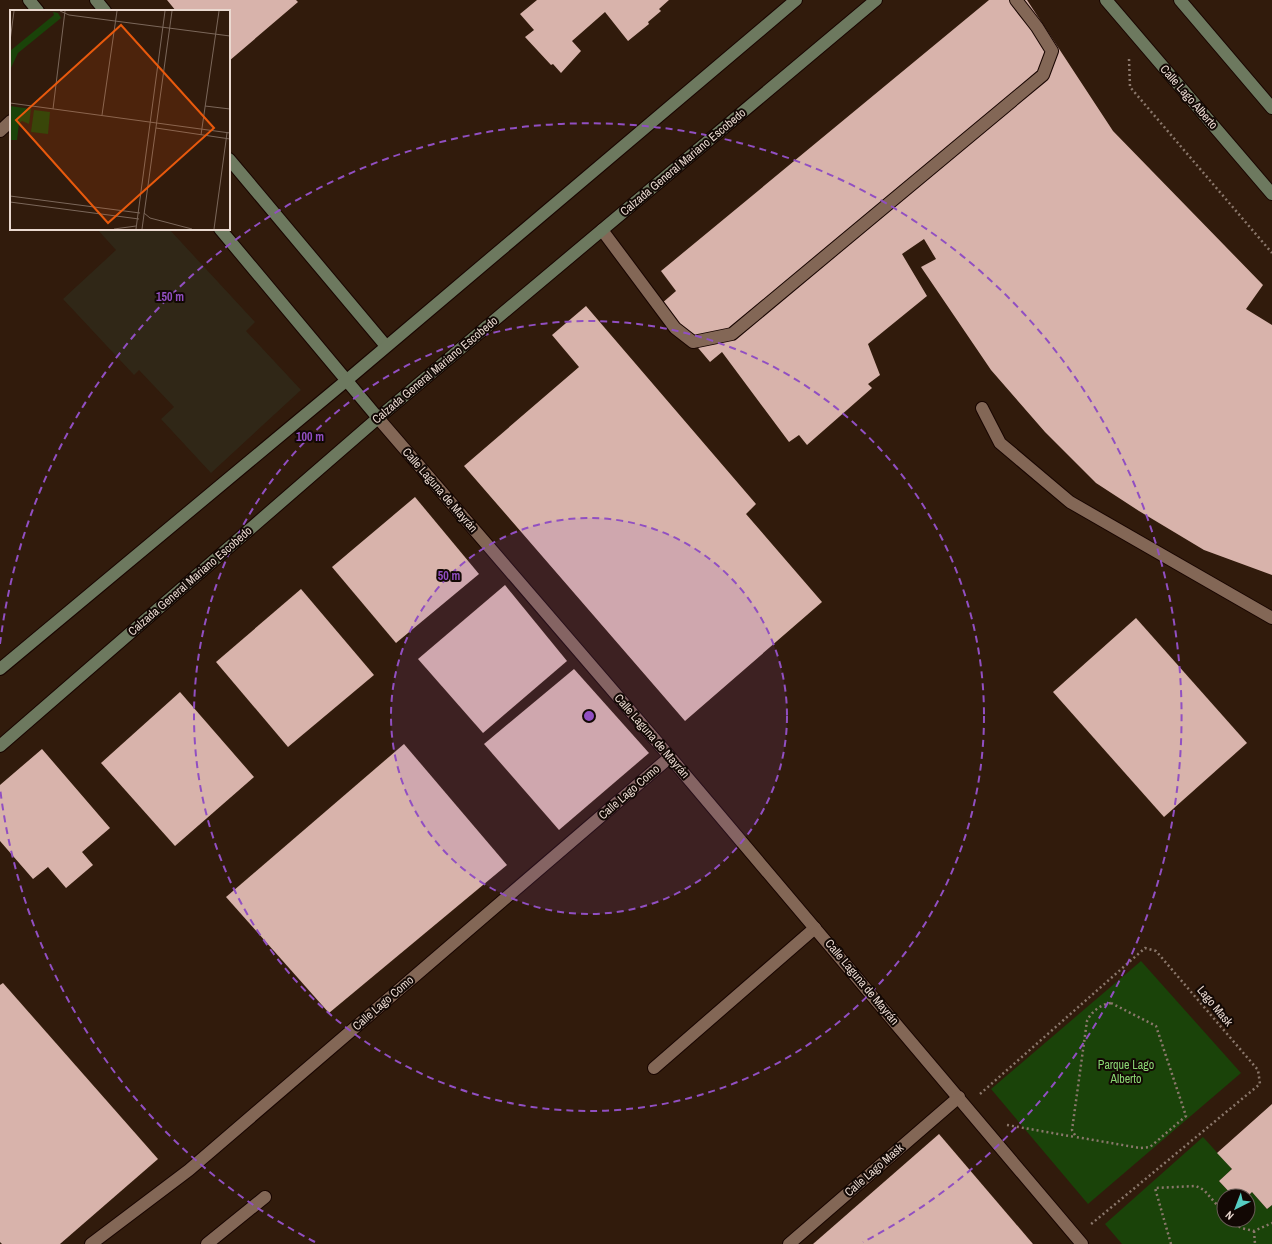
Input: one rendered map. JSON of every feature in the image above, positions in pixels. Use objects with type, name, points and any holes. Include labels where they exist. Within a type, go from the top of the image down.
[{"type":"main road","points":[[29,0],[37,10]]},
{"type":"main road","points":[[96,0],[104,10]]},
{"type":"main road","points":[[0,669],[347,380],[796,0]]},
{"type":"main road","name":"Calzada General Mariano Escobedo","points":[[0,746],[378,418],[876,0]]},
{"type":"main road","name":"Calle Lago Alberto","points":[[1106,0],[1272,194]]},
{"type":"main road","points":[[1180,0],[1272,108]]},
{"type":"main road","points":[[230,160],[386,346]]},
{"type":"main road","name":"Calle Laguna de Mayrán","points":[[221,230],[378,418]]},
{"type":"street","points":[[602,230],[675,328],[693,342],[732,334],[1043,74],[1052,52],[1037,27],[1016,0]]},
{"type":"street","points":[[0,130],[10,122]]},
{"type":"street","points":[[982,408],[1000,443],[1070,502],[1272,618]]},
{"type":"street","name":"Calle Laguna de Mayrán","points":[[378,418],[670,757],[963,1101],[1079,1240]]},
{"type":"street","name":"Calle Lago Como","points":[[91,1244],[189,1170],[670,757]]},
{"type":"street","points":[[654,1068],[815,928]]},
{"type":"street","name":"Calle Lago Mask","points":[[789,1244],[963,1101]]},
{"type":"street","points":[[207,1244],[265,1197]]},
{"type":"path","points":[[1130,87],[1272,254]]},
{"type":"path","name":"Lago Mask","points":[[963,1101],[1145,948],[1156,951],[1258,1070],[1260,1084],[1079,1240]]},
{"type":"path","points":[[978,1120],[1076,1137],[1140,1148],[1150,1147],[1186,1116],[1156,1026],[1111,1003],[1104,1004],[1089,1016],[1087,1021],[1072,1130],[1076,1137]]},
{"type":"path","points":[[1171,1244],[1155,1188],[1189,1185],[1196,1186],[1204,1190],[1216,1204]]},
{"type":"path","points":[[1240,1228],[1254,1231],[1272,1223]]},
{"type":"path","points":[[1254,1231],[1255,1244]]},
{"type":"shaded area","points":[[98,230],[170,230],[255,322],[246,331],[301,390],[211,473],[161,419],[174,407],[139,370],[134,375],[63,299],[116,250]]},
{"type":"green space","name":"Parque Lago Alberto","points":[[1141,961],[1241,1073],[1088,1204],[991,1089]]},
{"type":"green space","points":[[1203,1137],[1232,1169],[1219,1181],[1226,1188],[1216,1188],[1216,1228],[1256,1228],[1256,1197],[1267,1209],[1272,1205],[1272,1244],[1122,1244],[1105,1224]]},
{"type":"building","points":[[167,0],[296,0],[298,2],[230,60],[230,10],[175,10]]},
{"type":"building","points":[[537,0],[669,0],[659,9],[661,11],[648,22],[649,24],[628,41],[605,12],[572,41],[581,51],[561,73],[553,64],[551,65],[525,37],[534,30],[520,14]]},
{"type":"building","points":[[989,0],[1027,0],[1113,131],[1263,285],[1246,309],[1272,325],[1272,575],[1204,550],[1096,483],[1045,432],[991,370],[921,267],[936,259],[924,239],[902,254],[927,296],[868,344],[880,375],[868,384],[872,388],[807,445],[799,435],[789,442],[722,352],[710,362],[661,304],[676,291],[661,271]]},
{"type":"building","points":[[586,306],[756,504],[746,514],[822,602],[685,721],[464,466],[579,367],[552,335]]},
{"type":"building","points":[[415,497],[479,574],[396,643],[332,567]]},
{"type":"building","points":[[505,585],[567,661],[483,733],[418,659]]},
{"type":"building","points":[[301,589],[374,675],[288,747],[216,662]]},
{"type":"building","points":[[1136,618],[1247,743],[1164,817],[1053,692]]},
{"type":"building","points":[[574,669],[649,753],[559,830],[484,744]]},
{"type":"building","points":[[180,692],[254,777],[175,846],[101,763]]},
{"type":"building","points":[[404,744],[507,865],[329,1013],[226,897]]},
{"type":"building","points":[[42,749],[110,828],[82,852],[93,865],[66,888],[48,867],[33,879],[0,841],[0,785]]},
{"type":"building","points":[[3,983],[158,1159],[60,1244],[2,1244],[0,1242],[0,985]]},
{"type":"building","points":[[1272,1104],[1272,1205],[1267,1209],[1256,1197],[1256,1188],[1226,1188],[1219,1181],[1232,1169],[1217,1153]]},
{"type":"building","points":[[939,1134],[1033,1244],[813,1244]]}]
